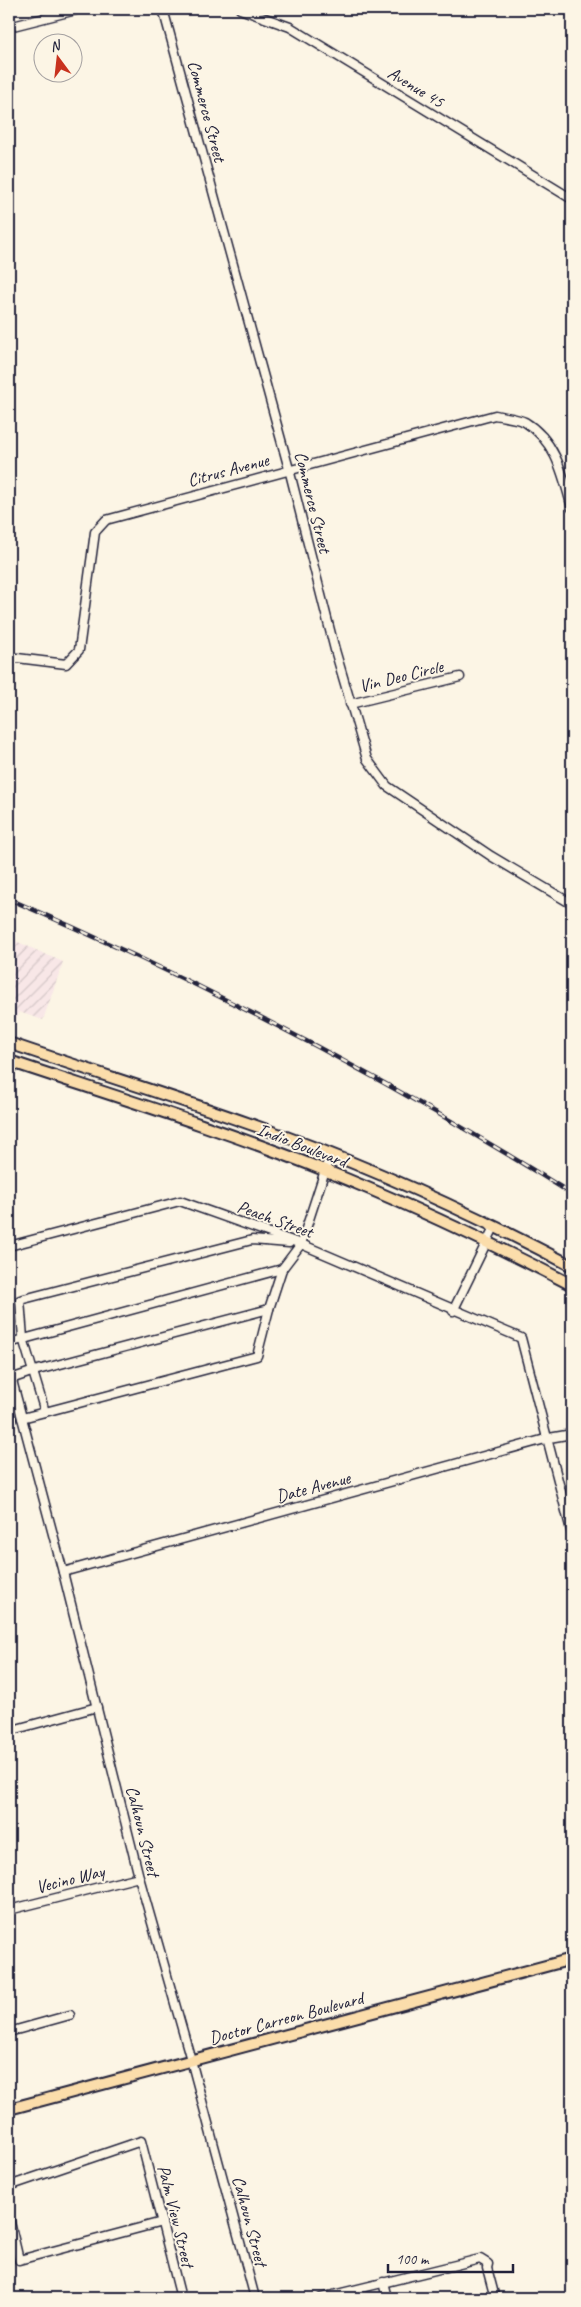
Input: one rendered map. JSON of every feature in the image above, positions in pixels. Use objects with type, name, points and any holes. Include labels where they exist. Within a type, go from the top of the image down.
[{"type":"main road","name":"Indio Boulevard","points":[[9,1045],[254,1125],[330,1155],[494,1228],[572,1266]]},
{"type":"main road","name":"Indio Boulevard","points":[[9,1061],[242,1139],[325,1170],[487,1242],[572,1285]]},
{"type":"main road","name":"Doctor Carreon Boulevard","points":[[9,2109],[572,1959]]},
{"type":"street","points":[[9,27],[80,9]]},
{"type":"street","name":"Commerce Street","points":[[163,9],[289,469],[350,704],[367,759],[387,786],[491,856],[572,904]]},
{"type":"street","name":"Avenue 45","points":[[240,9],[290,27],[572,199]]},
{"type":"street","name":"Citrus Avenue","points":[[9,657],[66,664],[79,650],[95,532],[106,520],[289,469],[494,415],[524,422],[547,443],[561,465],[572,508]]},
{"type":"street","name":"Vin Deo Circle","points":[[350,704],[460,677]]},
{"type":"street","points":[[22,1418],[256,1356],[282,1269],[301,1244],[330,1155]]},
{"type":"street","name":"Peach Street","points":[[9,1246],[180,1201],[301,1244],[453,1311],[521,1338],[549,1438]]},
{"type":"street","points":[[453,1311],[494,1228]]},
{"type":"street","points":[[45,1412],[23,1338],[20,1300],[252,1240],[301,1244]]},
{"type":"street","points":[[9,1343],[282,1269]]},
{"type":"street","points":[[11,1379],[34,1371],[269,1309]]},
{"type":"street","name":"Calhoun Street","points":[[9,1369],[63,1572],[139,1877],[191,2060],[255,2298]]},
{"type":"street","name":"Date Avenue","points":[[63,1572],[549,1438],[572,1434]]},
{"type":"street","points":[[549,1438],[572,1534]]},
{"type":"street","points":[[9,1731],[96,1707]]},
{"type":"street","name":"Vecino Way","points":[[9,1910],[139,1877]]},
{"type":"street","points":[[9,2032],[70,2015]]},
{"type":"street","name":"Palm View Street","points":[[9,2186],[141,2141],[181,2298]]},
{"type":"street","points":[[9,2218],[19,2260],[162,2222]]},
{"type":"street","points":[[322,2298],[480,2259],[488,2264],[487,2268],[495,2298]]},
{"type":"street","points":[[383,2282],[387,2298]]},
{"type":"shaded area","points":[[9,938],[63,962],[43,1020],[19,1012],[11,1033],[9,1032]]},
{"type":"railway","points":[[9,899],[154,965],[296,1036],[436,1112],[572,1194]]}]
